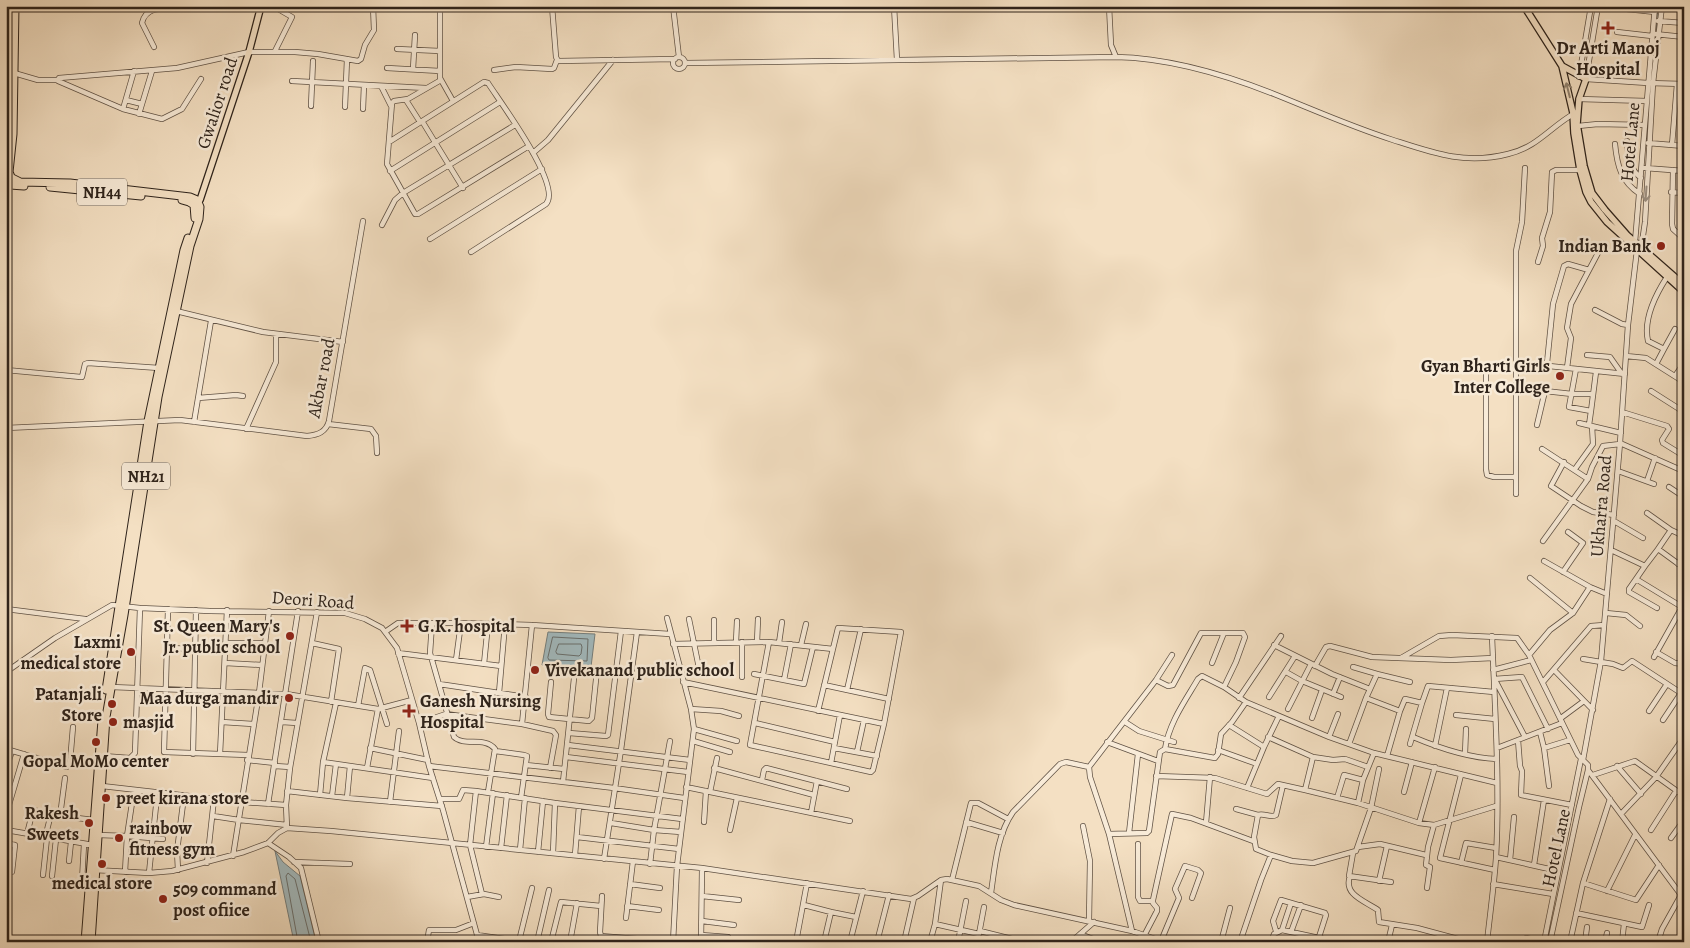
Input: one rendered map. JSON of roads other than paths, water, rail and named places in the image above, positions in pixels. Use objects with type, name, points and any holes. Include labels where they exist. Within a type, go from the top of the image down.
[{"type":"highway","points":[[6,158],[8,133],[9,6]]},
{"type":"highway","points":[[9,180],[13,134],[15,6]]},
{"type":"highway","name":"NH44","points":[[9,180],[178,200],[196,204]]},
{"type":"highway","name":"NH21","points":[[151,421],[190,246],[199,219],[196,204]]},
{"type":"highway","name":"NH21","points":[[91,942],[93,845],[98,755],[159,368],[184,250],[195,218],[196,204]]},
{"type":"highway","name":"NH21","points":[[85,942],[98,835],[109,686]]},
{"type":"main road","name":"Gwalior road","points":[[196,204],[249,52],[261,6]]},
{"type":"main road","points":[[1524,6],[1562,66],[1576,113],[1582,170],[1595,198],[1635,242],[1639,250],[1684,285]]},
{"type":"main road","points":[[1562,66],[1586,79],[1576,113],[1575,143],[1586,192],[1598,211],[1684,292]]},
{"type":"street","points":[[154,47],[142,23],[152,8],[185,9],[195,6]]},
{"type":"street","points":[[273,6],[290,14],[292,19],[275,51]]},
{"type":"street","points":[[14,73],[38,80],[58,80],[59,78],[177,68],[249,52],[275,51],[318,54],[358,61],[361,59],[365,45],[374,30],[373,6]]},
{"type":"street","points":[[440,6],[441,80],[453,101]]},
{"type":"street","points":[[494,70],[516,67],[554,68],[557,60],[552,6]]},
{"type":"street","points":[[673,6],[677,58],[674,64],[677,68],[682,68],[685,64],[1145,58],[1260,88],[1385,138],[1436,154],[1465,158],[1488,158],[1526,148],[1545,137],[1576,113]]},
{"type":"street","points":[[894,6],[897,60]]},
{"type":"street","points":[[1109,6],[1111,45],[1116,57]]},
{"type":"street","points":[[1579,76],[1592,6]]},
{"type":"street","points":[[1654,12],[1598,6],[1586,79],[1684,84]]},
{"type":"street","points":[[1655,6],[1645,168],[1684,171]]},
{"type":"street","points":[[1654,34],[1660,21],[1662,6]]},
{"type":"street","points":[[1654,21],[1684,23]]},
{"type":"street","points":[[1617,32],[1684,37]]},
{"type":"street","points":[[413,69],[414,36]]},
{"type":"street","points":[[397,49],[440,51]]},
{"type":"street","points":[[557,60],[677,58],[684,60],[685,64]]},
{"type":"street","points":[[345,107],[347,59]]},
{"type":"street","points":[[533,153],[548,140],[613,60]]},
{"type":"street","points":[[311,106],[312,61]]},
{"type":"street","points":[[387,68],[440,71]]},
{"type":"street","points":[[139,114],[152,70]]},
{"type":"street","points":[[124,109],[134,72]]},
{"type":"street","points":[[58,80],[124,109],[158,119],[166,119],[182,109],[201,79]]},
{"type":"street","points":[[441,80],[406,100],[394,101],[391,106],[386,162],[414,213],[418,214],[463,188],[529,146]]},
{"type":"street","points":[[292,82],[426,88]]},
{"type":"street","points":[[389,142],[486,82],[529,146],[542,169],[549,188],[550,197],[548,202],[471,252]]},
{"type":"street","name":"Hotel Lane","points":[[1647,143],[1645,125],[1651,83]]},
{"type":"street","points":[[364,84],[364,109]]},
{"type":"street","points":[[1672,145],[1677,84]]},
{"type":"street","points":[[381,86],[391,106]]},
{"type":"street","points":[[1579,99],[1647,101]]},
{"type":"street","points":[[126,100],[142,104]]},
{"type":"street","points":[[406,100],[463,188]]},
{"type":"street","points":[[390,172],[500,102]]},
{"type":"street","points":[[1578,126],[1598,124],[1645,125]]},
{"type":"street","points":[[382,225],[396,200],[403,193],[514,125]]},
{"type":"street","points":[[1627,141],[1631,166],[1635,174],[1641,178]]},
{"type":"street","points":[[1647,143],[1684,146]]},
{"type":"street","points":[[1614,144],[1620,174],[1626,183],[1640,194]]},
{"type":"street","points":[[1516,494],[1516,251],[1521,226],[1525,168]]},
{"type":"street","name":"Hotel Lane","points":[[1635,242],[1641,178],[1645,168]]},
{"type":"street","name":"Ukharra Road","points":[[1543,942],[1572,805],[1584,761],[1601,661],[1621,433],[1623,374],[1639,250],[1645,168]]},
{"type":"street","points":[[430,240],[542,169]]},
{"type":"street","points":[[1538,262],[1543,246],[1542,238],[1550,212],[1552,172],[1556,170],[1582,170]]},
{"type":"street","points":[[1673,170],[1671,192],[1672,227],[1684,239]]},
{"type":"street","points":[[1671,192],[1684,194]]},
{"type":"street","name":"Akbar road","points":[[6,428],[180,420],[307,436],[321,433],[328,424],[363,220]]},
{"type":"street","points":[[1566,368],[1572,338],[1567,328],[1570,308],[1598,253]]},
{"type":"street","points":[[1589,270],[1568,264],[1565,265],[1553,304],[1547,363],[1549,366],[1623,374]]},
{"type":"street","points":[[1664,349],[1648,341],[1647,336],[1652,303],[1667,277]]},
{"type":"street","points":[[1595,310],[1622,324],[1628,325]]},
{"type":"street","points":[[176,311],[211,321],[276,334],[343,342]]},
{"type":"street","points":[[194,422],[211,321]]},
{"type":"street","points":[[1656,364],[1675,329]]},
{"type":"street","points":[[246,429],[276,362],[276,334]]},
{"type":"street","points":[[1587,355],[1610,358],[1623,374]]},
{"type":"street","points":[[1626,356],[1646,358],[1684,382]]},
{"type":"street","points":[[6,370],[82,377],[85,364],[88,363],[159,368]]},
{"type":"street","points":[[1676,376],[1684,363]]},
{"type":"street","points":[[1516,369],[1490,369],[1486,372],[1487,475],[1491,477],[1516,477]]},
{"type":"street","points":[[1576,369],[1570,408],[1591,411]]},
{"type":"street","points":[[1575,469],[1593,444],[1591,411],[1596,372]]},
{"type":"street","points":[[1537,425],[1545,391],[1593,394]]},
{"type":"street","points":[[1651,391],[1684,412]]},
{"type":"street","points":[[198,398],[243,396]]},
{"type":"street","points":[[1622,412],[1667,426],[1668,430],[1662,440],[1663,443],[1684,456]]},
{"type":"street","points":[[1579,423],[1621,433]]},
{"type":"street","points":[[328,424],[371,429],[376,436],[377,453]]},
{"type":"street","points":[[1543,541],[1588,479],[1603,446],[1620,444],[1682,470]]},
{"type":"street","points":[[1542,449],[1588,479]]},
{"type":"street","points":[[1647,481],[1656,458]]},
{"type":"street","points":[[1564,462],[1550,485],[1593,512],[1614,515]]},
{"type":"street","points":[[1618,471],[1654,484]]},
{"type":"street","points":[[1669,488],[1684,497]]},
{"type":"street","points":[[1648,513],[1681,535],[1684,525]]},
{"type":"street","points":[[1614,521],[1643,538]]},
{"type":"street","points":[[1657,608],[1629,592],[1629,589],[1671,530]]},
{"type":"street","points":[[1563,572],[1583,543],[1568,532]]},
{"type":"street","points":[[1658,549],[1684,568]]},
{"type":"street","points":[[1611,550],[1645,566]]},
{"type":"street","points":[[1678,564],[1684,555]]},
{"type":"street","points":[[1544,561],[1590,587],[1607,594]]},
{"type":"street","points":[[1530,578],[1573,613]]},
{"type":"street","points":[[1636,579],[1683,606],[1655,654],[1675,663],[1684,664]]},
{"type":"street","points":[[1493,670],[1530,658],[1550,630],[1573,613],[1590,587]]},
{"type":"street","points":[[6,672],[85,619],[112,605],[122,606]]},
{"type":"street","name":"Deori Road","points":[[122,606],[196,610],[345,613],[366,619],[385,632],[397,648],[479,942]]},
{"type":"street","points":[[103,756],[130,758],[135,753],[140,608]]},
{"type":"street","points":[[6,609],[85,619]]},
{"type":"street","points":[[168,609],[164,752],[248,757],[290,768]]},
{"type":"street","points":[[193,754],[196,610]]},
{"type":"street","points":[[220,754],[227,610]]},
{"type":"street","points":[[233,856],[259,693],[269,611]]},
{"type":"street","points":[[268,804],[298,611]]},
{"type":"street","points":[[287,827],[286,805],[290,768],[317,612]]},
{"type":"street","points":[[1606,613],[1626,615],[1640,626]]},
{"type":"street","points":[[602,896],[601,936],[674,942],[677,866],[694,729],[691,709],[667,618]]},
{"type":"street","points":[[689,619],[699,668]]},
{"type":"street","points":[[757,642],[758,619]]},
{"type":"street","points":[[714,620],[714,643]]},
{"type":"street","points":[[736,642],[737,620]]},
{"type":"street","points":[[779,643],[782,622]]},
{"type":"street","points":[[385,632],[398,624],[461,623],[532,625],[670,634]]},
{"type":"street","points":[[456,660],[461,623]]},
{"type":"street","points":[[432,624],[431,657],[446,714],[455,739],[488,743],[493,746],[495,751],[491,773],[486,847]]},
{"type":"street","points":[[484,664],[488,624]]},
{"type":"street","points":[[499,693],[505,624]]},
{"type":"street","points":[[801,645],[806,624]]},
{"type":"street","points":[[522,724],[532,625]]},
{"type":"street","points":[[1543,682],[1591,626],[1604,625]]},
{"type":"street","points":[[770,642],[750,745],[872,772],[884,724],[902,633],[900,631],[838,628],[818,711]]},
{"type":"street","points":[[847,690],[860,629]]},
{"type":"street","points":[[569,733],[608,735],[621,631]]},
{"type":"street","points":[[604,858],[637,632]]},
{"type":"street","points":[[1156,680],[1172,686],[1200,634],[1206,632],[1241,632],[1245,637],[1224,687]]},
{"type":"street","points":[[1212,663],[1224,633]]},
{"type":"street","points":[[1239,698],[1281,636]]},
{"type":"street","points":[[1401,658],[1439,636],[1518,638],[1543,682],[1578,755],[1682,897],[1664,924],[1659,941]]},
{"type":"street","points":[[1487,942],[1496,858],[1497,748],[1492,636]]},
{"type":"street","points":[[742,642],[742,677]]},
{"type":"street","points":[[673,644],[770,642],[833,649]]},
{"type":"street","points":[[226,643],[265,643]]},
{"type":"street","points":[[312,643],[339,648],[334,702],[323,762],[320,795]]},
{"type":"street","points":[[784,680],[791,644]]},
{"type":"street","points":[[1274,645],[1340,678],[1370,689]]},
{"type":"street","points":[[1288,709],[1302,681],[1328,646],[1372,656],[1451,660],[1493,658]]},
{"type":"street","points":[[754,674],[802,684],[805,683],[813,647]]},
{"type":"street","points":[[168,648],[196,649]]},
{"type":"street","points":[[398,653],[501,666]]},
{"type":"street","points":[[1132,931],[1109,834],[1090,777],[1089,767],[1107,742],[1125,722],[1172,655]]},
{"type":"street","points":[[1269,697],[1295,656]]},
{"type":"street","points":[[1583,659],[1601,661],[1624,668],[1632,661],[1682,693]]},
{"type":"street","points":[[225,663],[262,665]]},
{"type":"street","points":[[358,706],[365,668],[370,670],[380,709],[387,724]]},
{"type":"street","points":[[1353,668],[1410,682]]},
{"type":"street","points":[[563,782],[575,669]]},
{"type":"street","points":[[551,682],[548,715],[550,717],[588,721],[591,720],[597,670]]},
{"type":"street","points":[[1554,670],[1593,710]]},
{"type":"street","points":[[1286,672],[1302,681],[1341,697]]},
{"type":"street","points":[[1348,744],[1377,674]]},
{"type":"street","points":[[1165,749],[1175,719],[1199,677],[1204,676],[1246,702],[1329,737],[1374,753],[1497,784]]},
{"type":"street","points":[[1494,680],[1522,677],[1548,728]]},
{"type":"street","points":[[1333,694],[1340,678]]},
{"type":"street","points":[[1494,680],[1525,737]]},
{"type":"street","points":[[683,682],[884,724]]},
{"type":"street","points":[[439,684],[526,697]]},
{"type":"street","points":[[1649,710],[1667,684]]},
{"type":"street","points":[[824,685],[889,699]]},
{"type":"street","points":[[109,686],[286,694],[380,709],[412,700]]},
{"type":"street","points":[[1410,744],[1428,686],[1494,692]]},
{"type":"street","points":[[1663,720],[1682,693],[1684,687]]},
{"type":"street","points":[[1435,746],[1447,688]]},
{"type":"street","points":[[1312,718],[1322,690]]},
{"type":"street","points":[[1366,698],[1400,711]]},
{"type":"street","points":[[1387,756],[1405,699],[1422,703]]},
{"type":"street","points":[[1497,748],[1548,728],[1562,720],[1584,701]]},
{"type":"street","points":[[1109,834],[1149,831],[1160,752],[1165,749],[1213,758],[1217,756],[1221,734],[1246,702]]},
{"type":"street","points":[[366,768],[380,709]]},
{"type":"street","points":[[691,709],[720,711],[739,716]]},
{"type":"street","points":[[419,723],[446,714],[522,724],[555,733],[550,768]]},
{"type":"street","points":[[1329,737],[1338,714]]},
{"type":"street","points":[[1456,714],[1495,719]]},
{"type":"street","points":[[831,763],[840,715]]},
{"type":"street","points":[[1247,788],[1268,737],[1279,716]]},
{"type":"street","points":[[857,752],[864,720]]},
{"type":"street","points":[[222,722],[253,724]]},
{"type":"street","points":[[282,722],[298,723]]},
{"type":"street","points":[[1125,722],[1140,731],[1174,742]]},
{"type":"street","points":[[754,723],[835,742]]},
{"type":"street","points":[[1229,725],[1264,747]]},
{"type":"street","points":[[6,770],[9,750],[68,767],[73,727]]},
{"type":"street","points":[[694,729],[737,741]]},
{"type":"street","points":[[1465,754],[1466,729]]},
{"type":"street","points":[[390,802],[399,731]]},
{"type":"street","points":[[1540,732],[1549,786]]},
{"type":"street","points":[[1412,736],[1435,746],[1465,754],[1497,759]]},
{"type":"street","points":[[1268,737],[1313,757],[1333,760],[1345,759],[1368,767]]},
{"type":"street","points":[[1621,814],[1656,776],[1684,737]]},
{"type":"street","points":[[1518,740],[1522,770],[1520,794],[1522,796],[1572,805]]},
{"type":"street","points":[[1544,748],[1570,740]]},
{"type":"street","points":[[650,864],[654,830],[670,741]]},
{"type":"street","points":[[693,741],[730,752]]},
{"type":"street","points":[[1107,742],[1158,761]]},
{"type":"street","points":[[568,746],[621,750],[690,760]]},
{"type":"street","points":[[1678,747],[1684,751]]},
{"type":"street","points":[[370,748],[428,760]]},
{"type":"street","points":[[834,748],[877,756]]},
{"type":"street","points":[[1218,750],[1257,764]]},
{"type":"street","points":[[495,751],[526,755],[520,850]]},
{"type":"street","points":[[1358,804],[1363,780],[1374,753]]},
{"type":"street","points":[[6,815],[24,754]]},
{"type":"street","points":[[1129,833],[1138,754]]},
{"type":"street","points":[[566,757],[688,772]]},
{"type":"street","points":[[1305,790],[1313,757]]},
{"type":"street","points":[[704,822],[708,791],[717,758]]},
{"type":"street","points":[[1593,775],[1634,761],[1684,796]]},
{"type":"street","points":[[323,762],[433,778]]},
{"type":"street","points":[[1404,792],[1412,762]]},
{"type":"street","points":[[991,893],[1002,833],[1019,804],[1062,763],[1089,767]]},
{"type":"street","points":[[332,796],[336,764]]},
{"type":"street","points":[[526,765],[564,769]]},
{"type":"street","points":[[347,798],[350,766]]},
{"type":"street","points":[[429,766],[684,798]]},
{"type":"street","points":[[1617,766],[1641,794]]},
{"type":"street","points":[[1418,823],[1435,767]]},
{"type":"street","points":[[714,768],[814,795]]},
{"type":"street","points":[[762,780],[766,768],[847,789]]},
{"type":"street","points":[[1379,769],[1371,808],[1358,847],[1353,853],[1347,884],[1348,888],[1360,900],[1378,910],[1378,922],[1417,928],[1469,942]]},
{"type":"street","name":"Hotel Lane","points":[[1550,942],[1578,807],[1588,770]]},
{"type":"street","points":[[1337,798],[1344,775],[1363,780]]},
{"type":"street","points":[[1461,775],[1440,856],[1442,859],[1495,870]]},
{"type":"street","points":[[1156,776],[1210,777],[1267,794],[1277,784],[1283,785],[1337,798],[1418,823],[1434,826],[1496,806]]},
{"type":"street","points":[[1206,824],[1210,777]]},
{"type":"street","points":[[60,816],[65,778]]},
{"type":"street","points":[[811,813],[817,781]]},
{"type":"street","points":[[1236,809],[1274,817],[1283,785]]},
{"type":"street","points":[[102,786],[242,802],[286,805]]},
{"type":"street","points":[[686,787],[850,821]]},
{"type":"street","points":[[125,872],[127,836],[134,790]]},
{"type":"street","points":[[440,799],[459,800],[462,790],[491,792],[555,803],[682,819]]},
{"type":"street","points":[[287,791],[442,806]]},
{"type":"street","points":[[476,791],[470,845],[482,894]]},
{"type":"street","points":[[1651,830],[1661,818],[1676,791]]},
{"type":"street","points":[[501,848],[507,795]]},
{"type":"street","points":[[178,870],[177,851],[184,796]]},
{"type":"street","points":[[730,830],[737,798]]},
{"type":"street","points":[[207,863],[214,799]]},
{"type":"street","points":[[1534,865],[1544,800]]},
{"type":"street","points":[[1570,942],[1583,883],[1610,800]]},
{"type":"street","points":[[538,852],[543,801]]},
{"type":"street","points":[[952,880],[971,804],[973,802],[978,803],[1008,820]]},
{"type":"street","points":[[553,853],[555,803]]},
{"type":"street","points":[[150,873],[156,806]]},
{"type":"street","points":[[575,855],[579,806]]},
{"type":"street","points":[[27,834],[33,810],[60,816],[94,820]]},
{"type":"street","points":[[43,875],[50,814]]},
{"type":"street","points":[[1146,935],[1157,911],[1153,901],[1172,814],[1191,818],[1254,841]]},
{"type":"street","points":[[1258,815],[1254,841],[1256,849],[1292,861],[1309,864],[1353,853]]},
{"type":"street","points":[[213,816],[287,827],[702,868],[914,898],[941,880],[952,880],[979,886],[1001,900],[1014,905],[1132,931],[1162,941],[1179,898],[1176,889],[1185,866],[1198,870],[1201,873],[1192,898]]},
{"type":"street","points":[[1510,860],[1514,818]]},
{"type":"street","points":[[1671,838],[1683,821]]},
{"type":"street","points":[[966,822],[1002,833]]},
{"type":"street","points":[[610,823],[681,832]]},
{"type":"street","points":[[1071,942],[1091,922],[1090,861],[1083,826]]},
{"type":"street","points":[[1427,888],[1430,867],[1426,865],[1426,855],[1434,826]]},
{"type":"street","points":[[93,870],[150,873],[178,870],[233,856],[268,843],[287,827]]},
{"type":"street","points":[[6,830],[93,845]]},
{"type":"street","points":[[98,835],[163,840]]},
{"type":"street","points":[[1607,891],[1636,835]]},
{"type":"street","points":[[577,837],[679,849]]},
{"type":"street","points":[[52,876],[56,839]]},
{"type":"street","points":[[69,862],[71,842]]},
{"type":"street","points":[[6,858],[8,843],[15,845],[12,872]]},
{"type":"street","points":[[268,843],[301,868],[319,942],[326,942]]},
{"type":"street","points":[[1461,863],[1466,843],[1496,848]]},
{"type":"street","points":[[82,881],[84,844]]},
{"type":"street","points":[[1138,844],[1138,897],[1140,900],[1153,901]]},
{"type":"street","points":[[1358,847],[1378,844],[1426,855]]},
{"type":"street","points":[[1379,881],[1387,846]]},
{"type":"street","points":[[1240,942],[1271,855]]},
{"type":"street","points":[[1496,858],[1558,871]]},
{"type":"street","points":[[626,918],[633,861]]},
{"type":"street","points":[[294,862],[350,864]]},
{"type":"street","points":[[1583,883],[1636,900],[1659,865]]},
{"type":"street","points":[[701,942],[702,868]]},
{"type":"street","points":[[1350,876],[1391,882]]},
{"type":"street","points":[[930,942],[935,924],[941,880]]},
{"type":"street","points":[[796,942],[808,883]]},
{"type":"street","points":[[630,884],[660,888]]},
{"type":"street","points":[[1493,884],[1553,894]]},
{"type":"street","points":[[519,941],[532,888]]},
{"type":"street","points":[[537,942],[550,890]]},
{"type":"street","points":[[850,942],[863,891]]},
{"type":"street","points":[[467,897],[482,894],[499,897]]},
{"type":"street","points":[[877,942],[889,895]]},
{"type":"street","points":[[702,896],[739,900]]},
{"type":"street","points":[[904,942],[914,898]]},
{"type":"street","points":[[1271,942],[1276,931],[1273,921],[1279,901],[1281,900],[1326,914],[1320,938]]},
{"type":"street","points":[[958,942],[966,901]]},
{"type":"street","points":[[551,942],[560,902],[601,906]]},
{"type":"street","points":[[570,942],[576,903]]},
{"type":"street","points":[[1282,930],[1292,903]]},
{"type":"street","points":[[804,905],[856,917]]},
{"type":"street","points":[[1291,932],[1301,905]]},
{"type":"street","points":[[627,906],[659,910]]},
{"type":"street","points":[[1576,913],[1642,927],[1648,906]]},
{"type":"street","points":[[980,931],[984,907]]},
{"type":"street","points":[[1221,942],[1230,908]]},
{"type":"street","points":[[824,942],[832,912]]},
{"type":"street","points":[[702,921],[734,925]]},
{"type":"street","points":[[427,942],[429,930],[456,930],[474,923]]},
{"type":"street","points":[[935,924],[979,934],[980,931],[1012,940],[1014,933]]},
{"type":"street","points":[[1622,942],[1624,924]]},
{"type":"street","points":[[1388,942],[1392,925]]},
{"type":"street","points":[[1585,942],[1587,928]]},
{"type":"street","points":[[1276,931],[1282,930],[1320,938],[1329,942]]},
{"type":"street","points":[[1677,942],[1684,931]]},
{"type":"street","points":[[1605,942],[1607,933]]},
{"type":"street","points":[[702,934],[728,937]]},
{"type":"street","points":[[1080,934],[1101,942]]},
{"type":"street","points":[[477,935],[526,942]]},
{"type":"street","points":[[1146,935],[1150,942]]},
{"type":"street","points":[[1441,942],[1443,935]]},
{"type":"street","points":[[1524,942],[1526,938],[1543,942]]},
{"type":"water","points":[[548,632],[595,634],[591,667],[542,665]]},
{"type":"water","points":[[275,851],[283,862],[300,876],[316,942],[294,942]]},
{"type":"waterway","points":[[1656,33],[1658,6]]},
{"type":"waterway","points":[[1651,75],[1655,37]]},
{"type":"place","name":"Dr Arti Manoj Hospital","points":[[1608,28]]},
{"type":"place","name":"Indian Bank","points":[[1661,246]]},
{"type":"place","name":"Gyan Bharti Girls Inter College","points":[[1560,376]]},
{"type":"place","name":"G.K. hospital","points":[[407,626]]},
{"type":"place","name":"St. Queen Mary's Jr. public school","points":[[290,636]]},
{"type":"place","name":"Laxmi medical store","points":[[131,652]]},
{"type":"place","name":"Vivekanand public school","points":[[535,670]]},
{"type":"place","name":"Maa durga mandir","points":[[289,698]]},
{"type":"place","name":"Patanjali Store","points":[[112,704]]},
{"type":"place","name":"Ganesh Nursing Hospital","points":[[409,711]]},
{"type":"place","name":"masjid","points":[[113,722]]},
{"type":"place","name":"Gopal MoMo center","points":[[96,742]]},
{"type":"place","name":"preet kirana store","points":[[106,798]]},
{"type":"place","name":"Rakesh Sweets","points":[[89,823]]},
{"type":"place","name":"rainbow fitness gym","points":[[119,838]]},
{"type":"place","name":"medical store","points":[[102,864]]},
{"type":"place","name":"509 command post ofiice","points":[[163,899]]}]
